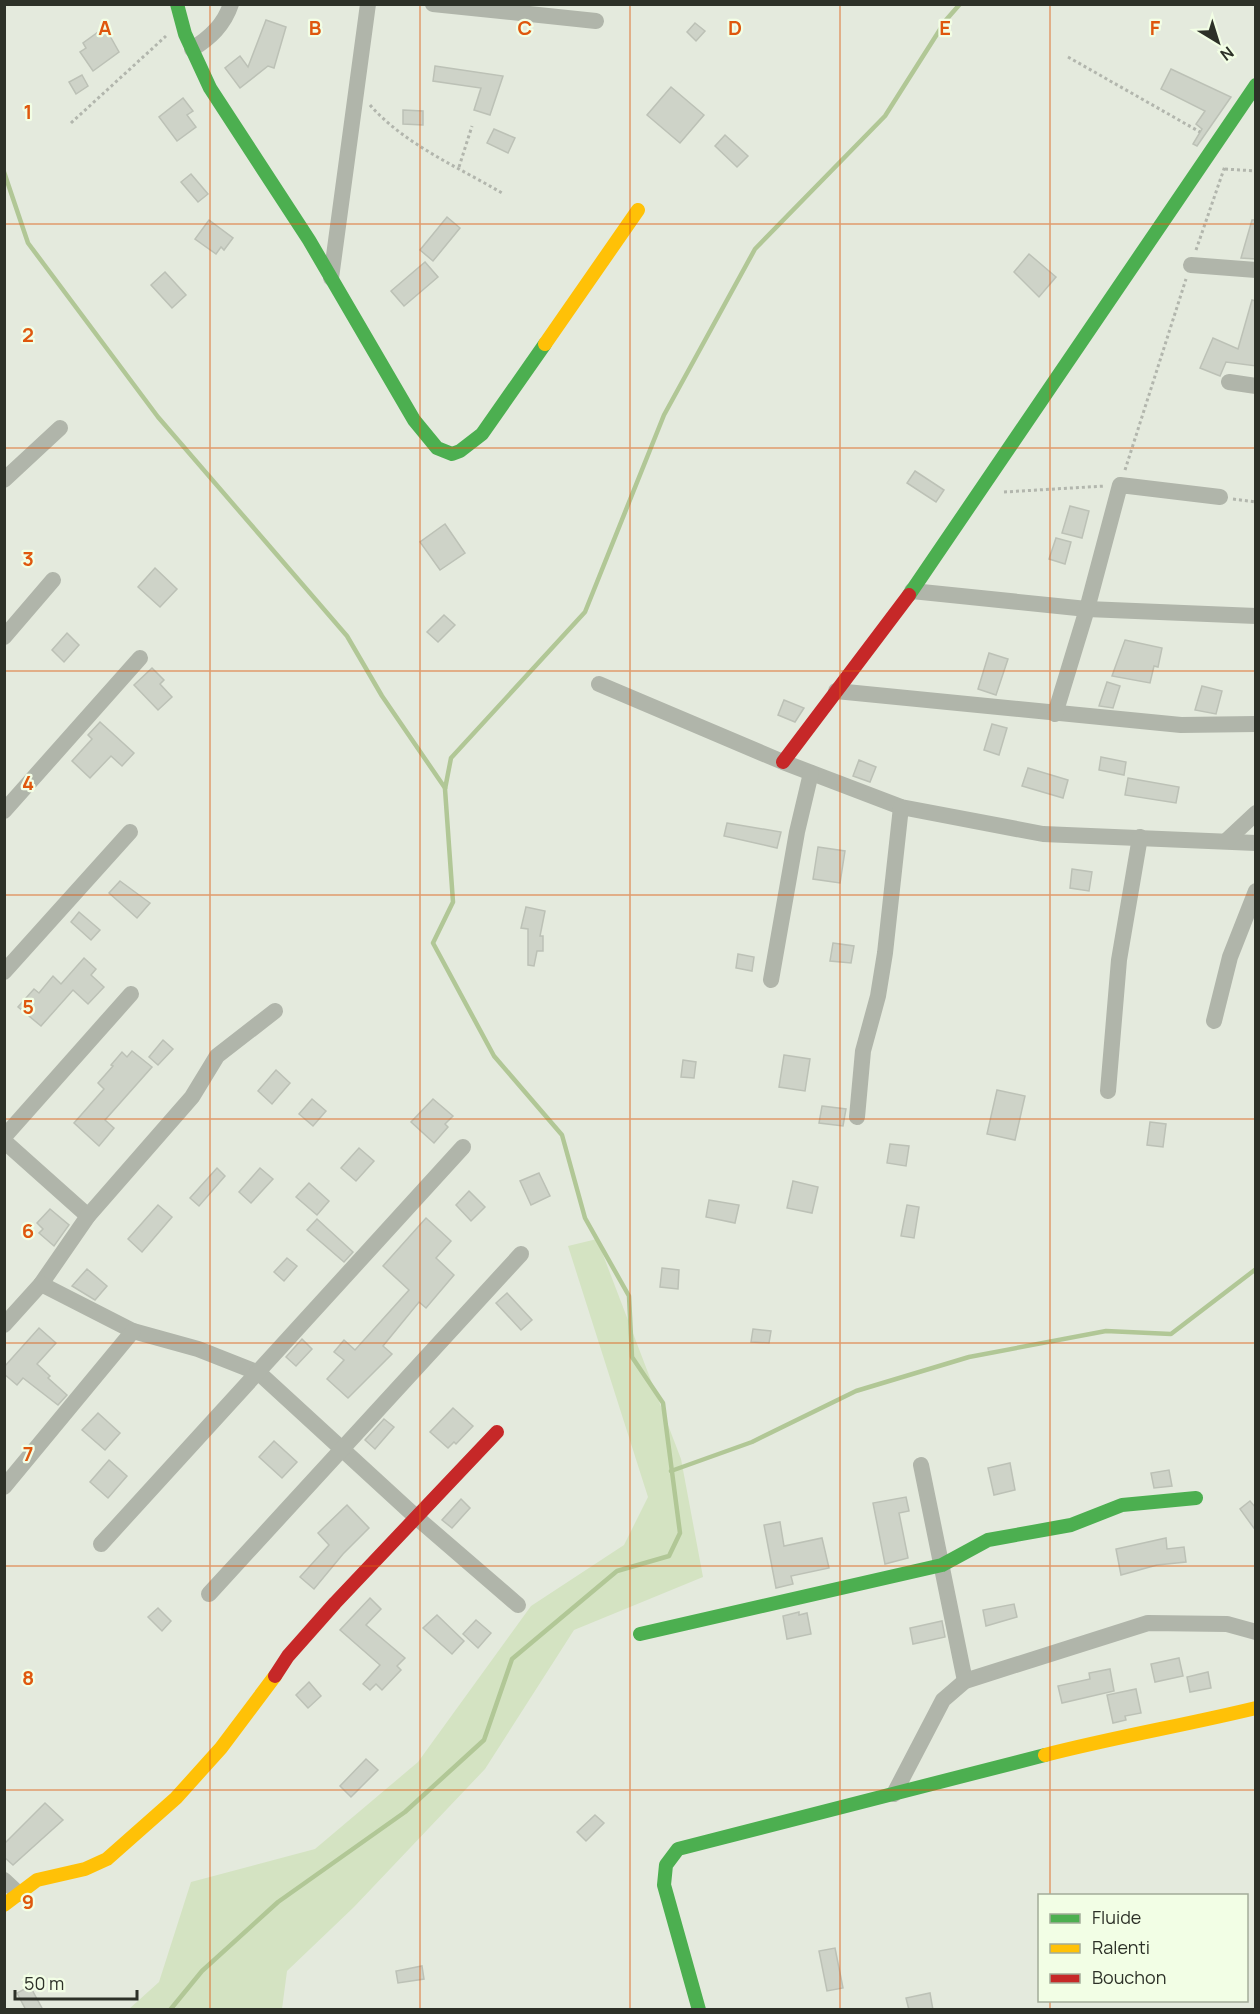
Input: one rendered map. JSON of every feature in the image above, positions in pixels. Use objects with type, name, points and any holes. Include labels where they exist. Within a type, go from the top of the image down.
[{"type":"street","points":[[177,4],[181,22],[192,49],[227,120],[292,214],[414,420],[434,448],[443,454],[452,454],[470,446],[482,434],[638,210]]},
{"type":"street","points":[[192,49],[208,39],[231,4]]},
{"type":"street","points":[[331,278],[368,4]]},
{"type":"street","points":[[433,4],[596,21]]},
{"type":"street","points":[[783,762],[912,591],[1256,85]]},
{"type":"street","points":[[1191,265],[1256,270]]},
{"type":"street","points":[[1229,382],[1256,386]]},
{"type":"street","points":[[4,480],[60,429]]},
{"type":"street","points":[[1055,714],[1087,609],[1120,485],[1220,497]]},
{"type":"street","points":[[4,637],[53,580]]},
{"type":"street","points":[[912,591],[1087,609],[1256,616]]},
{"type":"street","points":[[4,811],[140,658]]},
{"type":"street","points":[[599,684],[783,762],[901,807],[1043,834],[1256,843]]},
{"type":"street","points":[[837,691],[1182,725],[1256,724]]},
{"type":"street","points":[[771,980],[797,832],[811,773]]},
{"type":"street","points":[[857,1117],[863,1051],[878,996],[885,953],[901,807]]},
{"type":"street","points":[[1226,841],[1256,813]]},
{"type":"street","points":[[4,972],[130,832]]},
{"type":"street","points":[[1108,1091],[1119,960],[1140,837]]},
{"type":"street","points":[[1214,1021],[1230,957],[1256,891]]},
{"type":"street","points":[[88,1216],[4,1139],[131,994]]},
{"type":"street","points":[[4,1325],[41,1284],[88,1216],[192,1096],[217,1056],[275,1011]]},
{"type":"street","points":[[101,1544],[463,1147]]},
{"type":"street","points":[[209,1594],[521,1254]]},
{"type":"street","points":[[41,1284],[133,1331],[209,1352],[259,1373],[416,1517],[518,1605]]},
{"type":"street","points":[[4,1487],[133,1331]]},
{"type":"street","points":[[4,1905],[37,1880],[54,1874],[85,1869],[107,1859],[176,1798],[258,1702],[288,1656],[497,1432]]},
{"type":"street","points":[[921,1465],[964,1681]]},
{"type":"street","points":[[640,1634],[942,1565],[988,1540],[1071,1525],[1122,1505],[1196,1497]]},
{"type":"street","points":[[894,1794],[926,1728],[943,1700],[964,1681],[1148,1623],[1227,1624],[1256,1632]]},
{"type":"street","points":[[699,2010],[664,1885],[664,1868],[668,1857],[678,1849],[1106,1739],[1190,1724],[1256,1708]]},
{"type":"street","points":[[4,1880],[19,1893]]},
{"type":"path","points":[[71,123],[181,22]]},
{"type":"path","points":[[1068,57],[1217,141]]},
{"type":"path","points":[[357,90],[383,119],[502,193]]},
{"type":"path","points":[[459,167],[472,126]]},
{"type":"path","points":[[976,494],[1120,485],[1225,168],[1256,171]]},
{"type":"path","points":[[1220,497],[1256,501]]},
{"type":"green space","points":[[597,1239],[681,1459],[703,1577],[574,1630],[485,1769],[354,1907],[287,1971],[282,2009],[129,2009],[159,1982],[191,1882],[315,1849],[418,1762],[531,1606],[624,1545],[648,1497],[568,1246]]},
{"type":"building","points":[[266,20],[286,27],[274,68],[268,66],[240,88],[225,68],[240,56],[248,67]]},
{"type":"building","points":[[695,23],[705,31],[696,41],[687,32]]},
{"type":"building","points":[[105,27],[119,52],[93,71],[80,52],[86,48],[83,43]]},
{"type":"building","points":[[435,66],[503,76],[490,115],[474,110],[481,88],[433,81]]},
{"type":"building","points":[[1171,69],[1231,97],[1197,146],[1193,144],[1202,129],[1196,124],[1205,111],[1161,89]]},
{"type":"building","points":[[82,75],[88,86],[76,94],[69,82]]},
{"type":"building","points":[[671,87],[704,115],[680,143],[647,115]]},
{"type":"building","points":[[183,98],[193,111],[187,115],[196,127],[177,141],[159,117]]},
{"type":"building","points":[[403,110],[423,111],[423,125],[403,124]]},
{"type":"building","points":[[494,129],[515,138],[508,153],[487,143]]},
{"type":"building","points":[[725,135],[748,156],[737,167],[715,146]]},
{"type":"building","points":[[191,174],[208,194],[198,202],[181,182]]},
{"type":"building","points":[[447,217],[460,228],[433,261],[420,250]]},
{"type":"building","points":[[209,220],[233,238],[224,250],[221,247],[216,254],[195,239]]},
{"type":"building","points":[[1252,220],[1256,220],[1256,259],[1241,258]]},
{"type":"building","points":[[1029,254],[1056,277],[1039,297],[1014,272]]},
{"type":"building","points":[[425,262],[438,277],[404,306],[391,291]]},
{"type":"building","points":[[165,272],[186,295],[172,308],[151,285]]},
{"type":"building","points":[[1252,300],[1256,301],[1256,366],[1226,362],[1220,376],[1200,368],[1213,338],[1238,349]]},
{"type":"building","points":[[915,471],[944,490],[936,502],[907,483]]},
{"type":"building","points":[[1070,506],[1089,511],[1082,538],[1062,533]]},
{"type":"building","points":[[445,524],[465,553],[440,570],[420,542]]},
{"type":"building","points":[[1056,538],[1071,542],[1065,564],[1049,559]]},
{"type":"building","points":[[155,568],[177,589],[160,607],[138,587]]},
{"type":"building","points":[[444,615],[455,625],[438,642],[427,632]]},
{"type":"building","points":[[67,633],[79,645],[64,662],[52,650]]},
{"type":"building","points":[[1125,640],[1162,648],[1158,667],[1154,666],[1150,683],[1112,676]]},
{"type":"building","points":[[989,653],[1008,659],[996,695],[978,689]]},
{"type":"building","points":[[152,668],[164,680],[160,684],[172,697],[158,710],[134,685]]},
{"type":"building","points":[[1107,682],[1120,686],[1113,708],[1099,706]]},
{"type":"building","points":[[1202,686],[1222,691],[1216,714],[1195,710]]},
{"type":"building","points":[[784,700],[804,708],[795,722],[778,715]]},
{"type":"building","points":[[100,722],[134,753],[122,766],[111,756],[90,778],[72,761],[92,739],[88,735]]},
{"type":"building","points":[[992,724],[1007,728],[999,755],[984,750]]},
{"type":"building","points":[[1101,757],[1126,762],[1124,775],[1099,770]]},
{"type":"building","points":[[859,760],[876,767],[870,782],[853,776]]},
{"type":"building","points":[[1028,768],[1068,780],[1063,798],[1022,786]]},
{"type":"building","points":[[1128,778],[1179,787],[1176,803],[1125,795]]},
{"type":"building","points":[[727,823],[781,832],[777,848],[724,836]]},
{"type":"building","points":[[818,847],[845,851],[840,883],[813,879]]},
{"type":"building","points":[[1072,869],[1092,872],[1089,891],[1070,888]]},
{"type":"building","points":[[120,881],[150,903],[137,918],[109,893]]},
{"type":"building","points":[[526,907],[545,911],[540,936],[543,936],[543,951],[537,951],[534,966],[528,965],[528,929],[521,928]]},
{"type":"building","points":[[79,912],[100,930],[91,940],[71,922]]},
{"type":"building","points":[[833,943],[854,946],[851,963],[830,961]]},
{"type":"building","points":[[738,954],[754,957],[752,971],[736,968]]},
{"type":"building","points":[[84,958],[96,969],[91,975],[104,987],[88,1004],[73,990],[41,1026],[18,1007],[34,989],[39,993],[53,976],[61,984]]},
{"type":"building","points":[[163,1040],[173,1049],[158,1065],[149,1057]]},
{"type":"building","points":[[132,1051],[152,1067],[105,1120],[114,1128],[99,1146],[74,1123],[104,1089],[98,1083],[113,1066],[111,1065],[122,1052],[127,1057]]},
{"type":"building","points":[[784,1055],[810,1059],[805,1091],[779,1087]]},
{"type":"building","points":[[683,1060],[696,1062],[694,1078],[681,1077]]},
{"type":"building","points":[[276,1070],[290,1083],[272,1104],[258,1091]]},
{"type":"building","points":[[997,1090],[1025,1096],[1015,1140],[987,1134]]},
{"type":"building","points":[[312,1099],[326,1111],[313,1126],[299,1114]]},
{"type":"building","points":[[433,1099],[453,1116],[445,1124],[448,1127],[434,1143],[411,1122]]},
{"type":"building","points":[[822,1106],[846,1109],[843,1126],[819,1123]]},
{"type":"building","points":[[1150,1122],[1166,1124],[1163,1147],[1147,1145]]},
{"type":"building","points":[[890,1144],[909,1146],[906,1166],[887,1163]]},
{"type":"building","points":[[359,1148],[374,1161],[356,1181],[341,1168]]},
{"type":"building","points":[[217,1168],[225,1176],[199,1206],[190,1198]]},
{"type":"building","points":[[260,1168],[273,1179],[251,1203],[239,1192]]},
{"type":"building","points":[[539,1173],[550,1196],[531,1205],[520,1181]]},
{"type":"building","points":[[793,1181],[818,1187],[812,1213],[787,1208]]},
{"type":"building","points":[[309,1183],[329,1201],[317,1215],[296,1197]]},
{"type":"building","points":[[469,1191],[485,1207],[471,1221],[456,1205]]},
{"type":"building","points":[[709,1200],[739,1205],[735,1223],[706,1217]]},
{"type":"building","points":[[158,1205],[172,1217],[142,1252],[128,1239]]},
{"type":"building","points":[[907,1205],[919,1207],[914,1238],[901,1236]]},
{"type":"building","points":[[50,1209],[69,1225],[54,1246],[39,1233],[43,1229],[37,1223]]},
{"type":"building","points":[[426,1218],[451,1241],[436,1258],[454,1275],[426,1308],[419,1302],[383,1346],[392,1354],[348,1398],[327,1379],[344,1360],[334,1352],[344,1340],[355,1350],[409,1290],[383,1266]]},
{"type":"building","points":[[317,1219],[353,1252],[344,1262],[307,1230]]},
{"type":"building","points":[[287,1258],[297,1266],[284,1281],[274,1272]]},
{"type":"building","points":[[662,1268],[679,1270],[678,1289],[660,1287]]},
{"type":"building","points":[[87,1269],[107,1286],[95,1300],[72,1286]]},
{"type":"building","points":[[507,1293],[532,1320],[521,1330],[496,1303]]},
{"type":"building","points":[[39,1328],[56,1343],[37,1364],[50,1376],[48,1378],[67,1395],[58,1405],[23,1378],[17,1385],[4,1374],[4,1367]]},
{"type":"building","points":[[753,1329],[771,1331],[769,1343],[751,1342]]},
{"type":"building","points":[[302,1339],[312,1349],[296,1366],[286,1357]]},
{"type":"building","points":[[453,1408],[473,1426],[456,1444],[454,1442],[448,1448],[430,1432]]},
{"type":"building","points":[[98,1413],[120,1433],[105,1450],[82,1430]]},
{"type":"building","points":[[384,1419],[394,1427],[375,1449],[365,1440]]},
{"type":"building","points":[[274,1441],[297,1462],[282,1478],[259,1457]]},
{"type":"building","points":[[109,1460],[127,1476],[108,1498],[90,1482]]},
{"type":"building","points":[[1010,1463],[1015,1490],[994,1495],[988,1468]]},
{"type":"building","points":[[1169,1470],[1172,1486],[1154,1488],[1151,1473]]},
{"type":"building","points":[[906,1497],[909,1511],[899,1513],[908,1558],[885,1564],[873,1503]]},
{"type":"building","points":[[461,1499],[470,1508],[452,1528],[442,1520]]},
{"type":"building","points":[[1250,1501],[1256,1508],[1256,1531],[1240,1509]]},
{"type":"building","points":[[347,1505],[369,1528],[343,1554],[314,1589],[300,1577],[329,1545],[318,1533]]},
{"type":"building","points":[[780,1522],[784,1546],[822,1538],[829,1568],[791,1576],[793,1584],[776,1588],[764,1525]]},
{"type":"building","points":[[1166,1538],[1167,1549],[1184,1547],[1186,1562],[1157,1565],[1121,1575],[1116,1549]]},
{"type":"building","points":[[370,1598],[381,1609],[366,1625],[405,1658],[397,1666],[401,1670],[382,1690],[376,1684],[370,1690],[363,1684],[380,1665],[340,1630]]},
{"type":"building","points":[[1014,1604],[1017,1617],[986,1626],[983,1610]]},
{"type":"building","points":[[158,1608],[171,1621],[162,1631],[148,1617]]},
{"type":"building","points":[[799,1612],[799,1615],[807,1613],[811,1634],[787,1639],[783,1616]]},
{"type":"building","points":[[437,1615],[464,1641],[452,1654],[423,1628]]},
{"type":"building","points":[[476,1620],[491,1633],[478,1648],[463,1634]]},
{"type":"building","points":[[942,1621],[945,1637],[913,1644],[910,1628]]},
{"type":"building","points":[[1179,1658],[1183,1676],[1155,1682],[1151,1664]]},
{"type":"building","points":[[1110,1669],[1114,1691],[1062,1703],[1058,1686],[1090,1679],[1089,1673]]},
{"type":"building","points":[[1208,1672],[1211,1688],[1190,1692],[1187,1677]]},
{"type":"building","points":[[309,1682],[321,1696],[308,1708],[296,1695]]},
{"type":"building","points":[[1136,1689],[1141,1713],[1125,1716],[1126,1720],[1113,1723],[1107,1695]]},
{"type":"building","points":[[366,1759],[378,1770],[351,1797],[340,1786]]},
{"type":"building","points":[[45,1803],[63,1820],[13,1865],[4,1857],[4,1844]]},
{"type":"building","points":[[595,1815],[604,1823],[586,1841],[577,1832]]},
{"type":"building","points":[[835,1948],[843,1988],[827,1991],[819,1951]]},
{"type":"building","points":[[422,1966],[424,1979],[398,1983],[396,1971]]},
{"type":"building","points":[[30,1986],[43,2010],[26,2010],[17,1993]]},
{"type":"building","points":[[930,1993],[933,2010],[909,2010],[906,1998]]},
{"type":"waterway","points":[[170,2010],[202,1971],[278,1902],[405,1812],[484,1740],[512,1659],[617,1571],[669,1556],[680,1533],[663,1403],[632,1357],[629,1296],[585,1218],[562,1135],[494,1056],[433,943],[453,902],[445,789],[451,758],[585,612],[664,415],[755,249],[885,116],[946,20],[960,4]]},
{"type":"waterway","points":[[4,172],[28,243],[158,417],[347,636],[382,696],[445,788]]},
{"type":"waterway","points":[[671,1471],[752,1442],[856,1391],[969,1357],[1106,1331],[1171,1334],[1256,1269]]},
{"type":"traffic: fast","points":[[177,4],[185,34],[210,88],[309,240],[414,420],[437,448],[452,454],[460,451],[482,434],[545,344]]},
{"type":"traffic: fast","points":[[909,595],[1256,85]]},
{"type":"traffic: fast","points":[[640,1634],[942,1565],[988,1540],[1071,1525],[1122,1505],[1196,1498]]},
{"type":"traffic: fast","points":[[699,2010],[664,1885],[666,1865],[678,1849],[1045,1755]]},
{"type":"traffic: slow","points":[[545,344],[638,210]]},
{"type":"traffic: slow","points":[[4,1905],[37,1880],[85,1869],[107,1859],[176,1798],[221,1748],[275,1676]]},
{"type":"traffic: slow","points":[[1045,1755],[1256,1708]]},
{"type":"traffic: jam","points":[[783,762],[909,595]]},
{"type":"traffic: jam","points":[[275,1676],[288,1656],[335,1603],[497,1432]]}]
